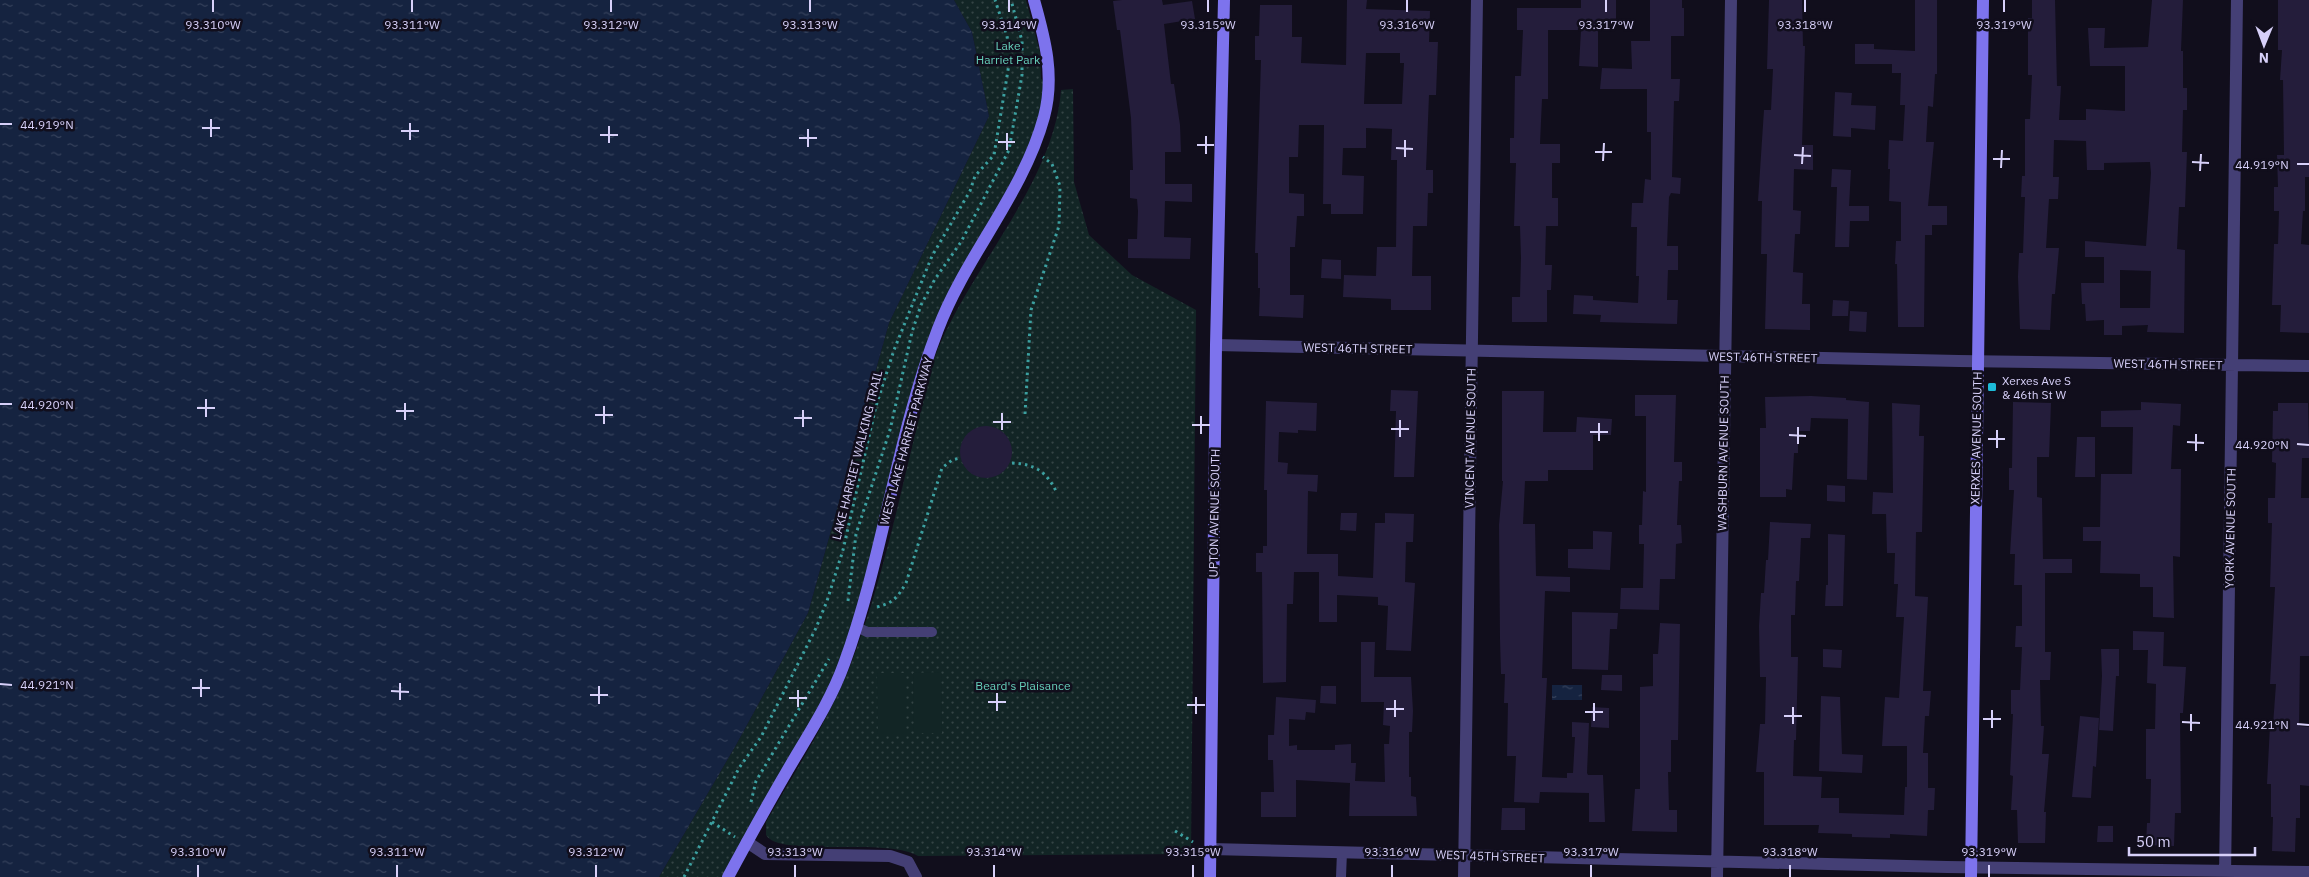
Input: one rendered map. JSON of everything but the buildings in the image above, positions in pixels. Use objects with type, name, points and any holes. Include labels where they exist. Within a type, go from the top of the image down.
[{"type":"street","name":"WEST LAKE HARRIET PARKWAY","points":[[728,877],[742,840],[820,715],[843,667],[857,627],[915,395],[927,357],[954,291],[1014,188],[1032,149],[1044,116],[1049,83],[1048,49],[1034,0]]},
{"type":"street","name":"UPTON AVENUE SOUTH","points":[[1210,877],[1216,345],[1224,0]]},
{"type":"street","name":"VINCENT AVENUE SOUTH","points":[[1464,877],[1477,0]]},
{"type":"street","name":"WASHBURN AVENUE SOUTH","points":[[1717,877],[1731,0]]},
{"type":"street","name":"XERXES AVENUE SOUTH","points":[[1971,872],[1983,0]]},
{"type":"street","name":"YORK AVENUE SOUTH","points":[[2225,874],[2237,0]]},
{"type":"street","name":"WEST 46TH STREET","points":[[1216,345],[1977,362],[2309,366]]},
{"type":"street","points":[[742,840],[765,854],[890,856],[908,862],[916,877]]},
{"type":"street","name":"WEST 45TH STREET","points":[[1210,849],[1717,862],[1971,872],[2225,874],[2309,872]]},
{"type":"lane","points":[[857,627],[867,632],[932,632]]},
{"type":"lane","points":[[1341,877],[1342,852]]},
{"type":"path","name":"LAKE HARRIET WALKING TRAIL","points":[[684,877],[739,768],[761,737],[816,628],[827,601],[843,550],[874,416],[894,350],[932,256],[970,192],[975,176],[994,156],[1010,58],[1007,36],[995,0]]},
{"type":"path","points":[[1026,414],[1031,310],[1059,226],[1060,186],[1052,164],[1032,149]]},
{"type":"path","points":[[876,607],[890,604],[899,596],[906,583],[942,468],[952,460],[960,458]]},
{"type":"path","points":[[1012,463],[1031,465],[1041,470],[1050,479],[1056,491]]},
{"type":"path","points":[[712,822],[742,840]]},
{"type":"path","points":[[1175,831],[1193,842]]},
{"type":"green space","name":"Lake Harriet Park","points":[[954,0],[1026,0],[1040,52],[1041,79],[1049,83],[1044,116],[939,326],[843,667],[728,877],[659,877],[736,745],[808,613],[889,323],[989,116],[972,32]]},
{"type":"green space","name":"Beard's Plaisance","points":[[1073,89],[1074,182],[1089,235],[1132,275],[1196,310],[1191,854],[918,856],[903,851],[883,848],[812,847],[775,842],[766,835],[766,822],[831,708],[849,669],[863,631],[886,554],[934,359],[967,293],[1007,227],[1043,160],[1055,125],[1061,90]]},
{"type":"green space","points":[[941,672],[942,733],[914,733],[913,673]]},
{"type":"green space","points":[[877,673],[905,673],[905,734],[878,734]]},
{"type":"water","points":[[0,0],[954,0],[972,32],[989,116],[889,323],[808,613],[736,745],[659,877],[0,877]]},
{"type":"water","points":[[1552,685],[1582,685],[1582,700],[1552,700]]},
{"type":"place","name":"Xerxes Ave S & 46th St W","points":[[1992,387]]}]
